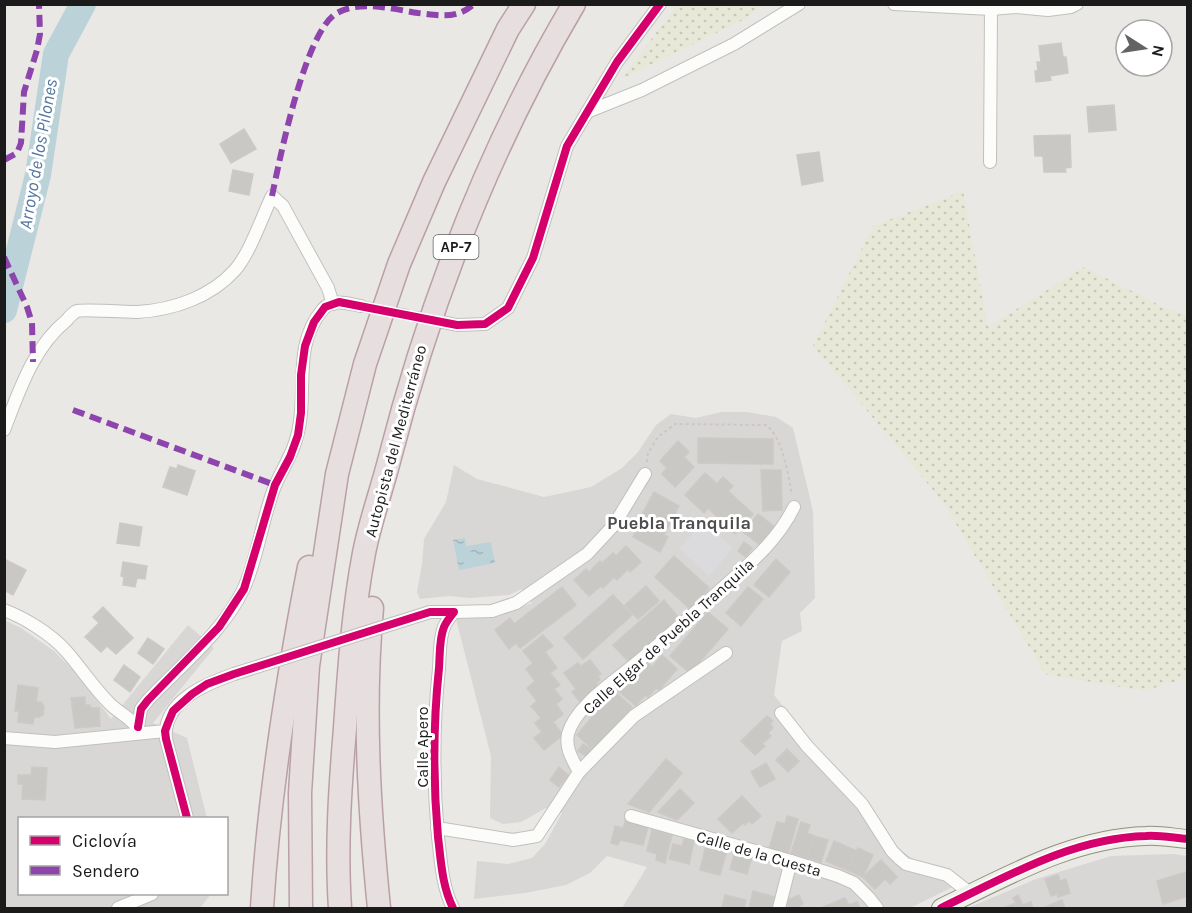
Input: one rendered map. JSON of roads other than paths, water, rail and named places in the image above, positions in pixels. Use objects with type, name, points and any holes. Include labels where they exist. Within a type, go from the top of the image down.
[{"type":"highway","name":"AP-7","points":[[301,909],[300,793],[308,666],[337,474],[365,364],[399,264],[434,182],[508,29],[524,4]]},
{"type":"highway","name":"Autopista del Mediterráneo","points":[[340,909],[338,882],[340,791],[350,660],[364,553],[406,395],[439,292],[477,194],[516,109],[573,4]]},
{"type":"highway","points":[[262,909],[265,855],[280,732],[299,619],[317,528],[337,474]]},
{"type":"highway","points":[[378,505],[377,554],[369,641],[367,732],[371,829],[379,909]]},
{"type":"main road","points":[[941,909],[1032,864],[1077,847],[1114,839],[1148,836],[1188,839]]},
{"type":"street","points":[[433,320],[457,325],[485,324],[508,308],[533,258],[567,146],[617,62],[660,4]]},
{"type":"street","points":[[587,112],[642,90],[734,45],[799,4]]},
{"type":"street","points":[[894,4],[1048,10],[1077,4]]},
{"type":"street","points":[[990,162],[991,9]]},
{"type":"street","points":[[4,430],[24,379],[33,362],[59,326],[78,311],[152,311],[188,303],[212,289],[236,269],[272,196],[283,206],[328,288],[333,304]]},
{"type":"street","points":[[139,730],[141,710],[148,700],[219,627],[244,589],[275,485],[290,457],[298,435],[305,346],[314,322],[325,307],[333,304],[339,302],[361,306]]},
{"type":"street","points":[[186,817],[165,731],[173,711],[184,699],[207,684],[234,674],[430,612],[492,611],[516,603],[587,554],[614,525],[645,474]]},
{"type":"street","name":"Calle Elgar de Puebla Tranquila","points":[[579,772],[567,747],[569,732],[589,702],[672,633],[761,554],[786,523],[794,507]]},
{"type":"street","points":[[4,610],[39,629],[65,649],[102,696],[139,730]]},
{"type":"street","name":"Calle Apero","points":[[453,909],[441,868],[434,756],[435,708],[443,628],[454,612]]},
{"type":"street","points":[[437,828],[513,840],[537,836],[579,772],[634,716],[726,653]]},
{"type":"street","points":[[782,713],[807,746],[862,804],[892,851],[900,859],[906,864],[947,875],[971,894]]},
{"type":"street","points":[[4,738],[55,742],[139,730],[165,731]]},
{"type":"street","name":"Calle de la Cuesta","points":[[631,816],[791,861],[854,883],[877,909]]},
{"type":"street","points":[[780,909],[791,861]]},
{"type":"street","points":[[118,909],[150,895]]},
{"type":"water","points":[[465,538],[466,546],[491,542],[495,563],[459,570],[453,540]]},
{"type":"waterway","name":"Arroyo de los Pilones","points":[[4,310],[38,175],[56,54],[83,4]]},
{"type":"tunnel","points":[[361,306],[433,320]]},
{"type":"district","name":"Puebla Tranquila","points":[[679,523]]}]
